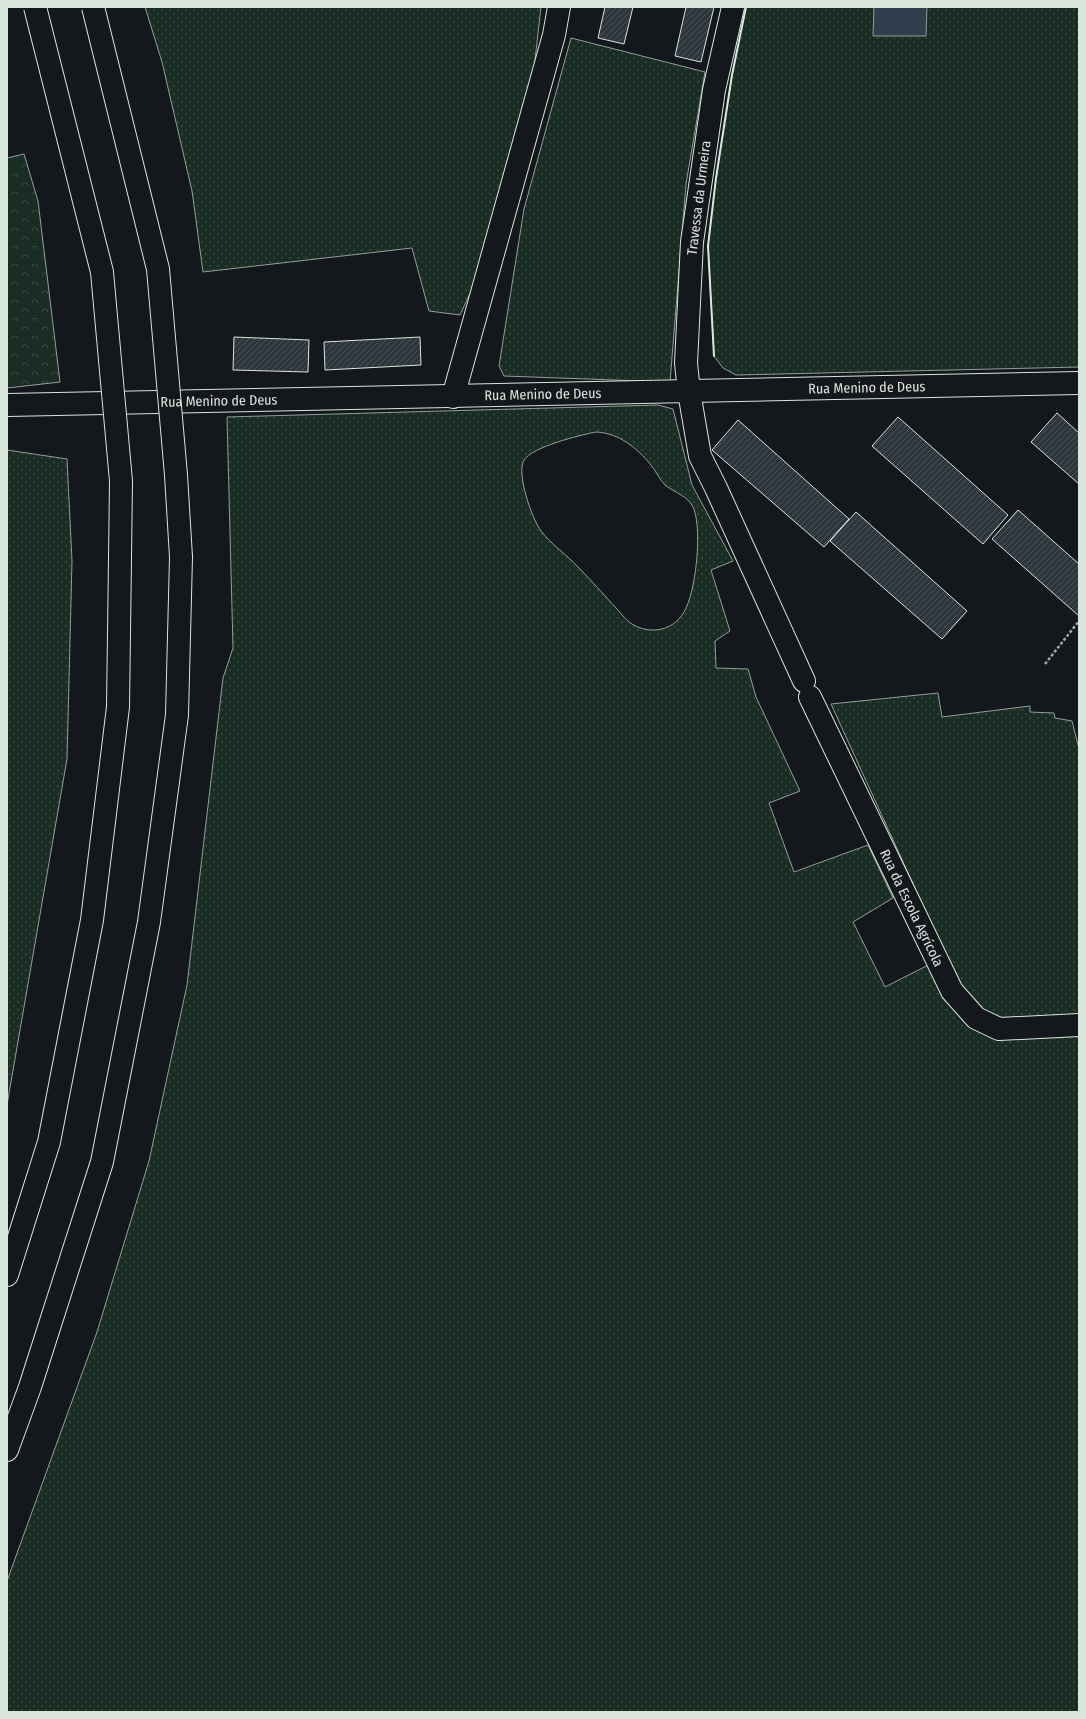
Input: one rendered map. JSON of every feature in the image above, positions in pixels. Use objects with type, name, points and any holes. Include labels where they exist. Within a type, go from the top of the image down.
[{"type":"main road","points":[[7,1275],[49,1142],[92,920],[118,707],[121,481],[102,272],[35,7]]},
{"type":"main road","points":[[7,1450],[30,1387],[102,1162],[148,930],[177,715],[181,557],[176,475],[158,269],[94,7]]},
{"type":"main road","points":[[453,397],[554,35],[559,7]]},
{"type":"main road","name":"Travessa da Urmeira","points":[[733,7],[714,90],[692,242],[686,363],[689,392],[700,456],[807,689]]},
{"type":"main road","name":"Rua Menino de Deus","points":[[7,405],[1079,383]]},
{"type":"main road","name":"Rua da Escola Agrícola","points":[[807,689],[952,991],[976,1018],[999,1029],[1079,1025]]},
{"type":"path","points":[[1045,664],[1079,621]]},
{"type":"green space","points":[[145,7],[541,7],[534,69],[473,287],[460,315],[429,311],[412,248],[203,272],[192,191],[162,62]]},
{"type":"green space","points":[[746,7],[1079,7],[1079,367],[736,375],[723,368],[714,356],[708,246],[716,178],[732,75]]},
{"type":"green space","points":[[571,38],[705,72],[686,184],[670,382],[504,376],[499,366],[524,209]]},
{"type":"green space","points":[[24,154],[38,201],[60,382],[7,388],[7,158]]},
{"type":"green space","points":[[658,405],[673,409],[692,485],[733,561],[711,570],[730,631],[715,641],[716,668],[748,669],[756,697],[800,791],[769,803],[794,872],[868,845],[893,898],[853,922],[885,987],[946,956],[831,704],[938,693],[942,717],[1030,706],[1030,712],[1054,713],[1055,718],[1072,721],[1079,749],[1079,1712],[7,1712],[7,1581],[97,1332],[149,1161],[187,985],[223,678],[233,648],[227,417]],"holes":[[[596,432],[620,438],[634,447],[651,465],[665,485],[689,501],[694,509],[698,532],[698,546],[692,591],[684,612],[674,623],[661,629],[646,629],[630,623],[583,572],[541,531],[533,517],[526,496],[523,485],[522,466],[524,460],[529,455],[546,446],[568,439]]]},
{"type":"green space","points":[[7,450],[67,459],[72,561],[67,759],[7,1105]]},
{"type":"water","points":[[874,7],[927,7],[926,36],[873,36]]},
{"type":"building","points":[[605,7],[633,7],[624,44],[598,38]]},
{"type":"building","points":[[686,7],[714,7],[701,62],[675,56]]},
{"type":"building","points":[[234,337],[309,340],[308,372],[233,370]]},
{"type":"building","points":[[420,337],[421,365],[325,370],[324,342]]},
{"type":"building","points":[[1057,413],[1079,433],[1079,484],[1031,442]]},
{"type":"building","points":[[898,417],[1008,515],[983,544],[872,446]]},
{"type":"building","points":[[738,420],[849,519],[824,547],[712,450]]},
{"type":"building","points":[[1018,510],[1079,564],[1079,616],[992,539]]},
{"type":"building","points":[[856,512],[967,611],[942,639],[830,541]]},
{"type":"wall","points":[[714,356],[708,246],[716,178],[732,75],[746,7]]}]
